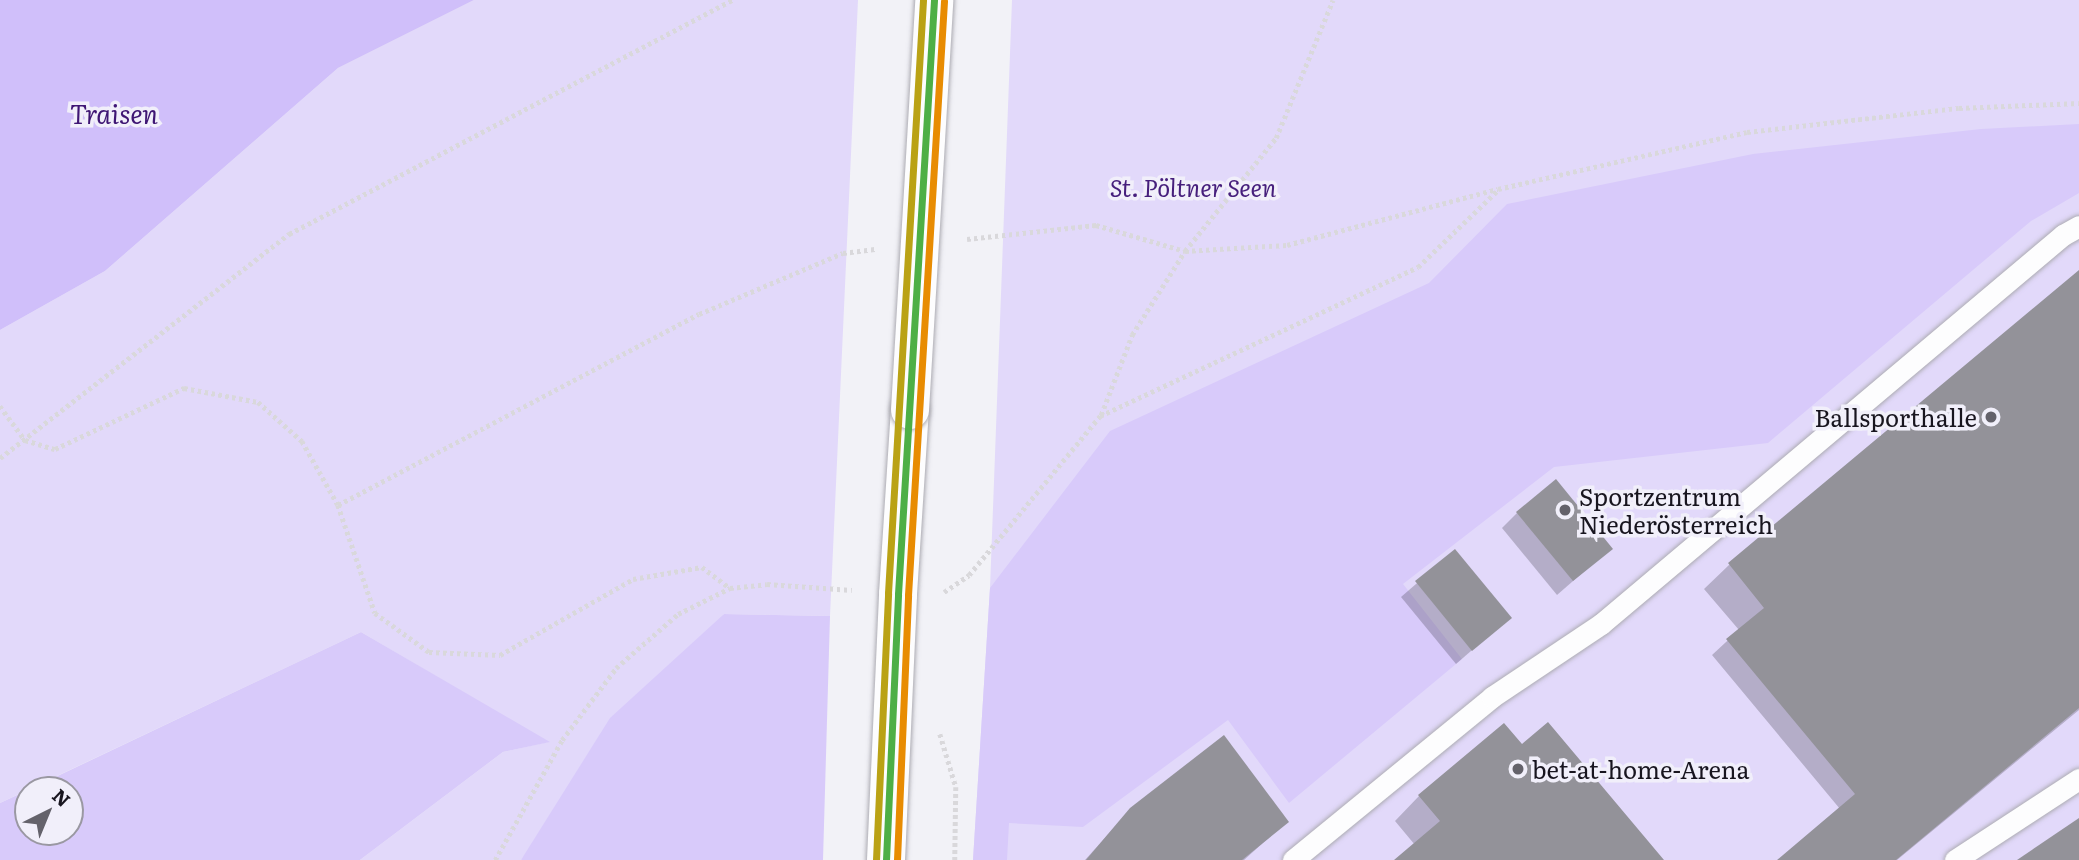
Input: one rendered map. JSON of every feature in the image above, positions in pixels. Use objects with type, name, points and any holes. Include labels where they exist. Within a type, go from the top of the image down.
[{"type":"street","points":[[886,860],[898,594],[934,0]]},
{"type":"lane","points":[[1293,860],[1492,696],[1601,624],[2063,235],[2079,226]]},
{"type":"lane","points":[[1955,860],[2079,779]]},
{"type":"path","points":[[0,458],[289,234],[732,0]]},
{"type":"path","points":[[495,860],[562,740],[616,668],[678,614],[730,588],[766,584],[898,594],[941,594],[969,575],[1101,416],[1132,335],[1185,251],[1276,138],[1333,0]]},
{"type":"path","points":[[1013,234],[1096,225],[1185,251],[1287,244],[1498,189],[1748,132],[1959,108],[2079,103]]},
{"type":"path","points":[[1101,416],[1418,267],[1498,189]]},
{"type":"path","points":[[338,505],[699,314],[843,253]]},
{"type":"path","points":[[0,406],[24,440],[55,449],[184,388],[258,402],[302,442],[338,505],[375,613],[429,652],[500,655],[633,579],[702,567],[730,588]]},
{"type":"green space","points":[[474,0],[858,0],[830,616],[724,614],[521,860],[360,860],[503,752],[548,742],[361,632],[57,776],[14,776],[14,796],[0,803],[0,330],[105,271],[338,68]]},
{"type":"green space","name":"Sportzentrum Niederösterreich","points":[[1012,0],[2079,0],[2079,860],[973,860],[990,588]]},
{"type":"shaded area","points":[[2079,124],[2079,193],[2031,221],[1768,443],[1554,467],[1403,584],[1462,659],[1289,803],[1228,720],[1083,827],[1009,823],[1007,860],[973,860],[990,588],[1110,431],[1429,283],[1507,204],[1753,154],[1981,129]]},
{"type":"shaded area","points":[[724,614],[830,616],[823,860],[521,860],[610,718]]},
{"type":"shaded area","points":[[361,632],[550,742],[503,752],[360,860],[0,860],[0,803],[14,796],[14,846],[84,846],[84,776],[57,776]]},
{"type":"water","name":"Traisen","points":[[0,0],[474,0],[338,68],[105,271],[0,330]]},
{"type":"building","name":"Ballsporthalle","points":[[2079,270],[2079,708],[1896,860],[1777,860],[1855,794],[1726,639],[1764,608],[1728,563]]},
{"type":"building","points":[[1556,479],[1613,549],[1573,581],[1516,512]]},
{"type":"building","points":[[1455,549],[1512,618],[1472,651],[1415,581]]},
{"type":"building","name":"bet-at-home-Arena","points":[[1548,722],[1664,860],[1394,860],[1440,821],[1418,795],[1504,723],[1522,744]]},
{"type":"building","points":[[1224,735],[1289,822],[1242,860],[1086,860],[1130,808]]},
{"type":"building","points":[[2079,818],[2079,860],[2017,860]]},
{"type":"transit line","points":[[876,860],[888,593],[923,0]]},
{"type":"transit line","points":[[886,860],[898,594],[934,0]]},
{"type":"transit line","points":[[897,860],[908,595],[944,1]]},
{"type":"place","name":"Ballsporthalle","points":[[1991,417]]},
{"type":"place","name":"Sportzentrum Niederösterreich","points":[[1565,510]]},
{"type":"place","name":"bet-at-home-Arena","points":[[1518,769]]},
{"type":"park label","name":"St. Pöltner Seen","points":[[1193,187]]}]
